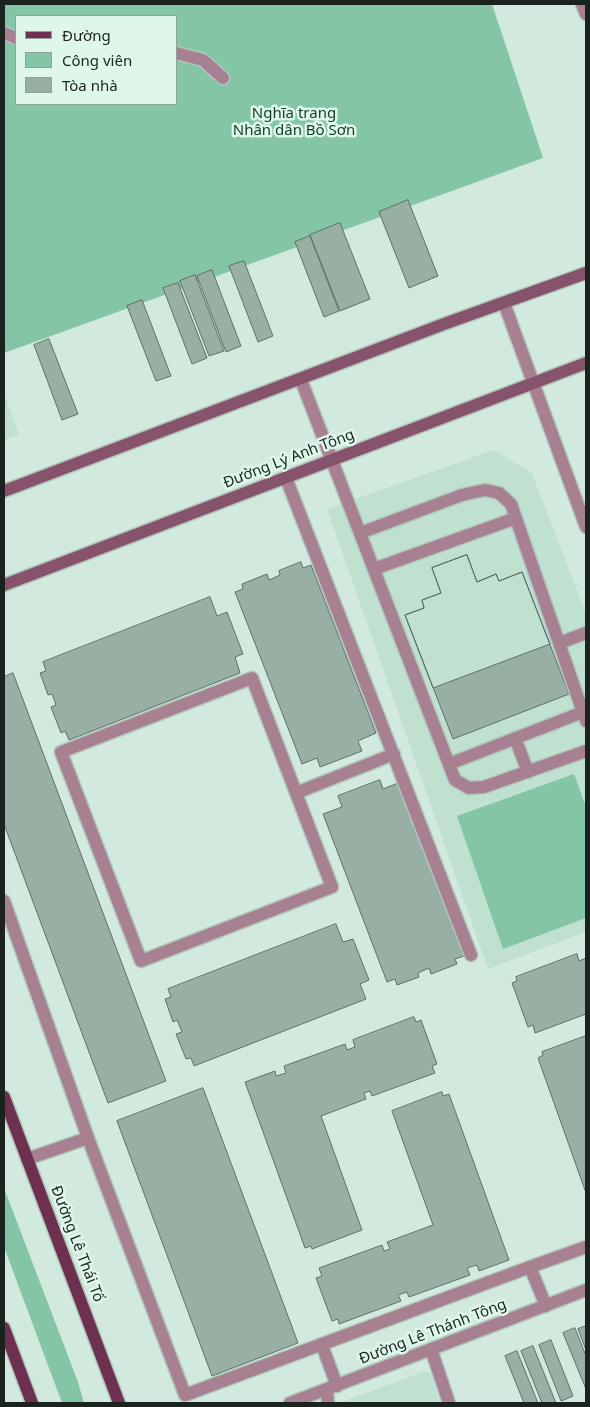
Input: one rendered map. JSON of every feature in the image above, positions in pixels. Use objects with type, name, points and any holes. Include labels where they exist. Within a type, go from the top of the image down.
[{"type":"main road","points":[[4,491],[301,380],[444,324],[586,273]]},
{"type":"main road","name":"Đường Lý Anh Tông","points":[[4,585],[586,363]]},
{"type":"main road","name":"Đường Lê Thái Tổ","points":[[4,1097],[119,1403]]},
{"type":"main road","points":[[4,1328],[32,1403]]},
{"type":"street","points":[[582,4],[586,14]]},
{"type":"street","points":[[178,54],[203,60],[222,78]]},
{"type":"street","points":[[504,303],[586,527]]},
{"type":"street","points":[[301,380],[455,780],[469,788],[484,787],[586,751]]},
{"type":"street","points":[[286,478],[471,955]]},
{"type":"street","points":[[360,533],[462,496],[486,490],[499,493],[511,504],[585,716],[515,738],[448,764]]},
{"type":"street","points":[[374,569],[516,518]]},
{"type":"street","points":[[559,643],[586,633]]},
{"type":"street","points":[[252,678],[296,793],[332,887],[141,961],[61,752],[252,678]]},
{"type":"street","points":[[515,738],[528,772]]},
{"type":"street","points":[[296,793],[394,754]]},
{"type":"street","points":[[4,901],[88,1138],[185,1396],[586,1247]]},
{"type":"street","points":[[27,1159],[88,1138]]},
{"type":"street","points":[[530,1267],[546,1306]]},
{"type":"street","name":"Đường Lê Thánh Tông","points":[[290,1403],[315,1399],[332,1388],[586,1290]]},
{"type":"street","points":[[322,1345],[332,1388],[328,1403]]},
{"type":"street","points":[[431,1349],[449,1403]]},
{"type":"shaded area","points":[[4,393],[19,435],[4,440]]},
{"type":"shaded area","points":[[494,450],[532,473],[586,614],[586,932],[488,969],[327,509]]},
{"type":"shaded area","points":[[425,1371],[431,1373],[440,1403],[339,1403]]},
{"type":"green space","name":"Nghĩa trang Nhân dân Bồ Sơn","points":[[4,4],[492,4],[543,158],[4,353]]},
{"type":"green space","points":[[574,774],[586,807],[586,918],[503,949],[457,816]]},
{"type":"green space","points":[[4,1188],[78,1382],[84,1403],[62,1403],[4,1247]]},
{"type":"building","points":[[408,200],[438,276],[409,288],[379,212]]},
{"type":"building","points":[[340,223],[370,299],[340,311],[310,235]]},
{"type":"building","points":[[310,236],[339,311],[324,317],[295,242]]},
{"type":"building","points":[[244,261],[273,336],[258,342],[229,266]]},
{"type":"building","points":[[212,270],[241,346],[226,352],[197,276]]},
{"type":"building","points":[[195,275],[224,351],[209,356],[180,281]]},
{"type":"building","points":[[178,283],[207,358],[192,364],[163,288]]},
{"type":"building","points":[[142,300],[171,376],[156,381],[127,306]]},
{"type":"building","points":[[49,339],[78,414],[62,420],[34,345]]},
{"type":"building","points":[[467,555],[477,582],[496,574],[499,581],[522,572],[569,694],[453,739],[405,615],[424,608],[422,600],[441,593],[432,568]]},
{"type":"building","points":[[467,555],[477,582],[496,574],[499,581],[522,572],[550,644],[433,688],[405,615],[424,608],[422,600],[441,593],[432,568]]},
{"type":"building","points":[[301,562],[303,568],[311,565],[376,733],[358,741],[362,751],[320,767],[317,758],[302,764],[235,592],[243,589],[242,584],[267,574],[269,580],[280,575],[279,571]]},
{"type":"building","points":[[210,597],[217,616],[227,612],[243,654],[235,657],[240,673],[69,740],[65,731],[61,733],[51,707],[56,705],[52,694],[48,695],[40,673],[46,671],[43,662]]},
{"type":"building","points":[[13,673],[166,1081],[108,1103],[4,824],[4,677]]},
{"type":"building","points":[[380,780],[383,789],[398,783],[464,956],[455,959],[457,964],[431,974],[429,968],[418,973],[419,977],[397,985],[395,979],[387,982],[323,814],[342,807],[338,796]]},
{"type":"building","points":[[336,924],[343,942],[353,939],[369,980],[360,984],[366,999],[194,1066],[191,1058],[186,1059],[176,1034],[182,1032],[177,1020],[173,1022],[165,999],[171,997],[168,989]]},
{"type":"building","points":[[577,954],[579,961],[586,958],[586,1014],[535,1033],[533,1025],[528,1027],[512,983],[517,981],[516,977]]},
{"type":"building","points":[[414,1017],[416,1022],[421,1020],[437,1064],[432,1066],[435,1073],[372,1096],[370,1091],[364,1093],[366,1099],[321,1116],[362,1230],[312,1249],[311,1246],[305,1248],[245,1082],[275,1071],[276,1076],[286,1073],[284,1066],[345,1044],[347,1050],[355,1047],[353,1040]]},
{"type":"building","points":[[586,1036],[586,1193],[538,1058],[543,1055],[542,1052]]},
{"type":"building","points":[[203,1088],[298,1343],[212,1376],[117,1121]]},
{"type":"building","points":[[442,1092],[443,1096],[449,1094],[509,1260],[479,1271],[477,1265],[467,1268],[470,1275],[409,1297],[407,1292],[398,1295],[401,1301],[339,1324],[338,1319],[332,1321],[316,1278],[322,1276],[319,1268],[382,1245],[384,1251],[390,1249],[387,1242],[433,1225],[392,1111]]},
{"type":"building","points":[[586,1326],[586,1350],[578,1329]]},
{"type":"building","points":[[575,1328],[586,1356],[586,1389],[563,1333]]},
{"type":"building","points":[[551,1340],[573,1396],[561,1401],[539,1345]]},
{"type":"building","points":[[533,1346],[556,1403],[542,1403],[521,1351]]},
{"type":"building","points":[[517,1351],[538,1403],[524,1403],[505,1356]]}]
